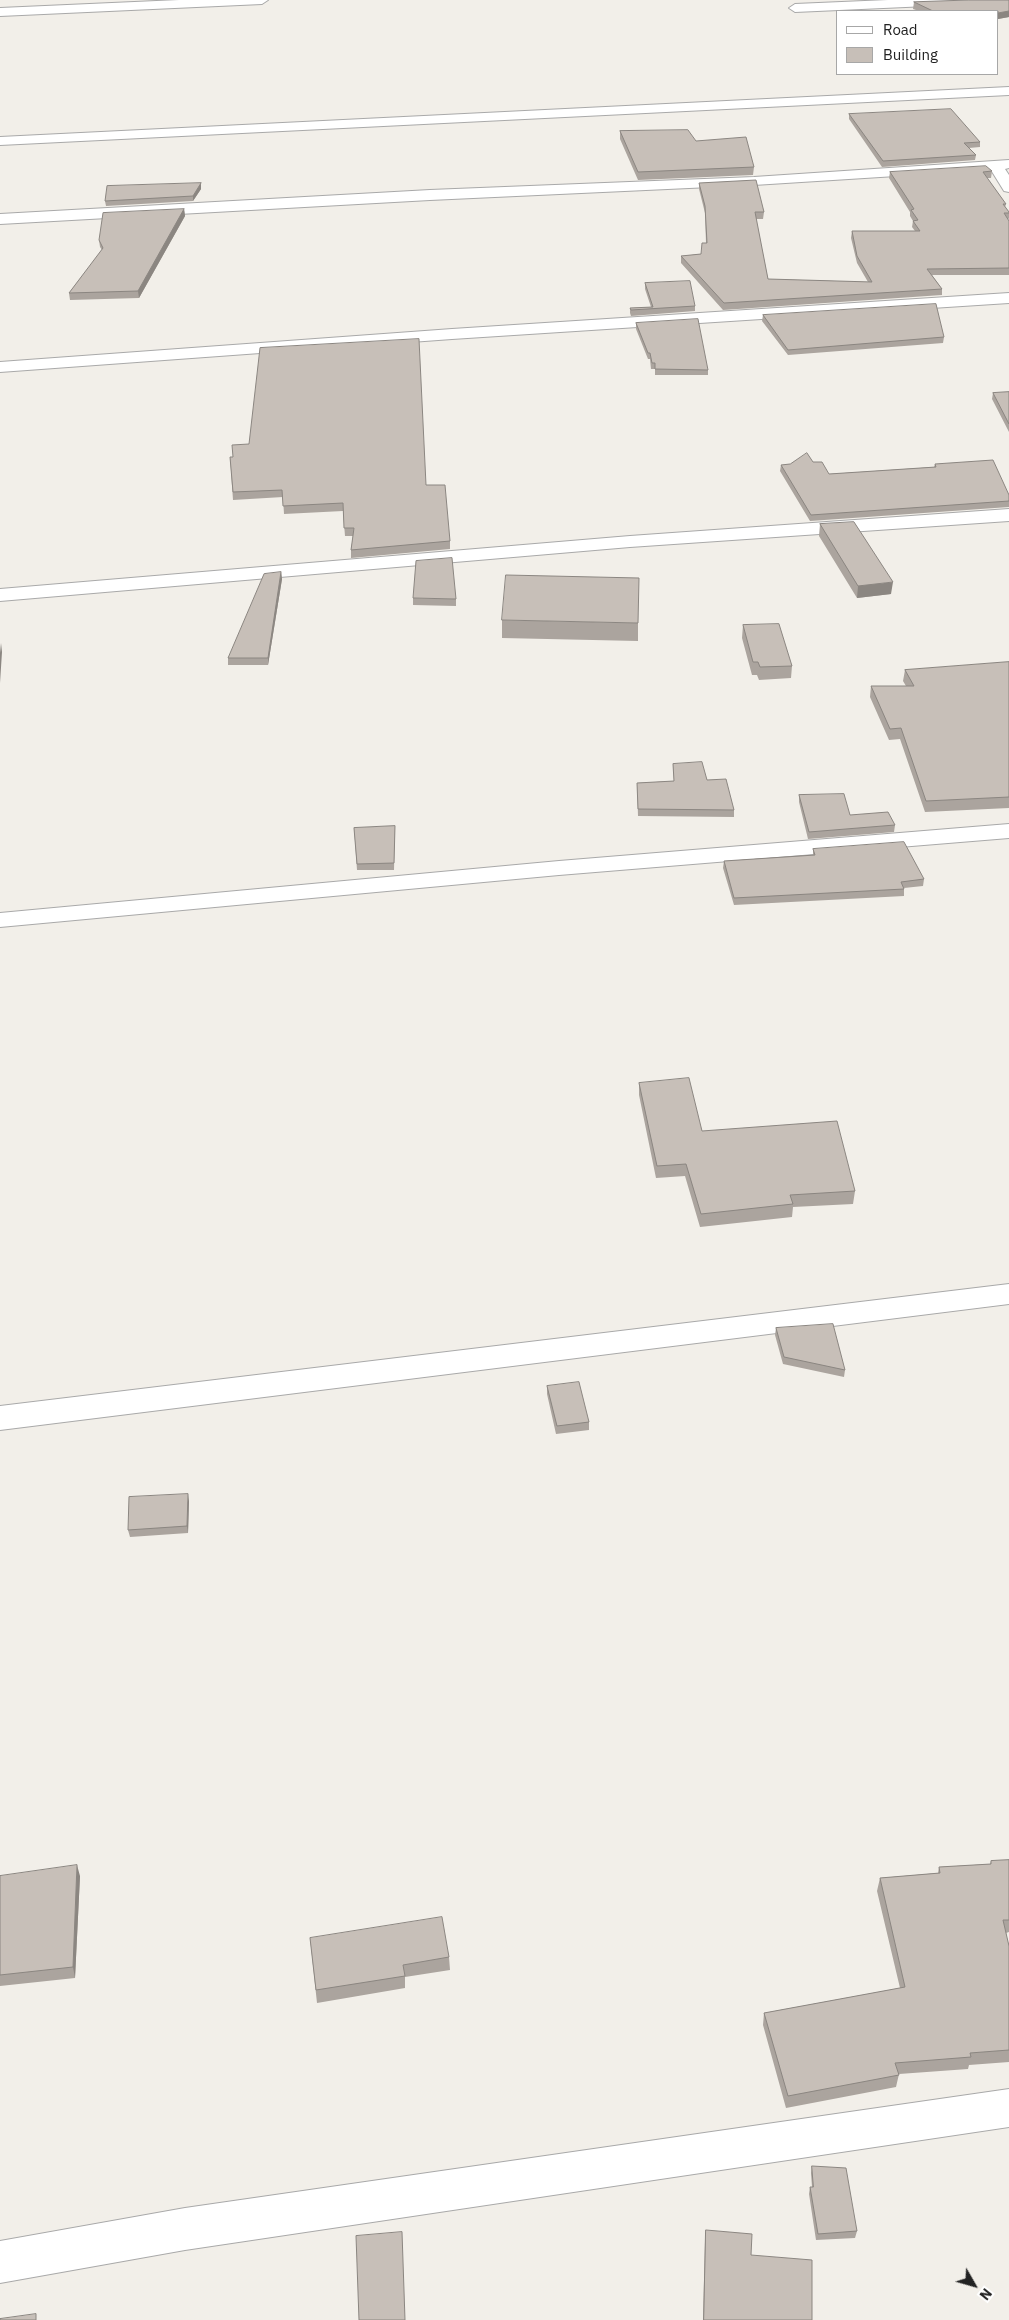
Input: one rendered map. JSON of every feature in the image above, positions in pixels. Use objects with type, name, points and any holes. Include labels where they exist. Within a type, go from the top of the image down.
[{"type":"street","points":[[0,12],[262,0]]},
{"type":"street","points":[[795,8],[972,0]]},
{"type":"street","points":[[0,140],[1009,91]]},
{"type":"street","points":[[0,219],[440,195],[754,181],[1002,165],[1009,188]]},
{"type":"street","points":[[0,367],[452,334],[1009,298]]},
{"type":"street","points":[[0,595],[512,551],[887,522],[1009,515]]},
{"type":"street","points":[[0,920],[568,868],[1009,831]]},
{"type":"street","points":[[0,1418],[1009,1294]]},
{"type":"street","points":[[0,2262],[195,2227],[1009,2108]]},
{"type":"building","points":[[1009,0],[1009,11],[999,13],[999,10],[931,10],[914,2]]},
{"type":"building","points":[[951,109],[980,142],[964,143],[976,155],[883,161],[849,114]]},
{"type":"building","points":[[688,130],[696,141],[746,137],[754,167],[638,172],[620,131]]},
{"type":"building","points":[[986,166],[992,171],[983,172],[1006,204],[1003,204],[1009,212],[1004,213],[1009,221],[1009,268],[927,269],[942,289],[724,303],[681,256],[701,254],[702,243],[707,243],[705,206],[699,183],[756,180],[764,212],[755,212],[768,279],[872,282],[857,256],[852,231],[920,231],[913,221],[918,220],[911,210],[914,209],[890,172]]},
{"type":"building","points":[[201,183],[193,196],[105,201],[107,186]]},
{"type":"building","points":[[184,209],[138,291],[69,293],[103,248],[99,240],[103,213]]},
{"type":"building","points":[[690,281],[695,306],[631,310],[630,308],[653,307],[645,283]]},
{"type":"building","points":[[936,304],[944,337],[788,350],[763,315]]},
{"type":"building","points":[[698,319],[708,370],[655,369],[655,363],[652,363],[650,353],[648,353],[636,323]]},
{"type":"building","points":[[419,339],[426,485],[445,485],[450,541],[351,550],[354,528],[344,528],[343,503],[283,506],[282,490],[233,492],[230,457],[233,457],[232,445],[249,444],[260,348]]},
{"type":"building","points":[[1009,392],[1009,424],[993,393]]},
{"type":"building","points":[[807,453],[813,462],[822,462],[829,474],[936,467],[935,464],[993,460],[1009,495],[1009,501],[811,515],[781,465],[790,464]]},
{"type":"building","points":[[854,522],[893,582],[858,586],[820,524]]},
{"type":"building","points":[[452,558],[456,599],[413,598],[416,561]]},
{"type":"building","points":[[281,572],[268,658],[228,658],[264,574]]},
{"type":"building","points":[[506,575],[639,578],[638,623],[502,620]]},
{"type":"building","points":[[779,624],[792,666],[760,667],[758,662],[753,662],[743,625]]},
{"type":"building","points":[[1009,662],[1009,797],[926,801],[901,728],[890,729],[871,686],[914,686],[905,670]]},
{"type":"building","points":[[702,762],[707,780],[726,779],[734,810],[638,809],[637,783],[674,781],[673,764]]},
{"type":"building","points":[[844,794],[850,815],[888,812],[895,825],[809,832],[799,795]]},
{"type":"building","points":[[395,826],[394,863],[357,864],[354,828]]},
{"type":"building","points":[[904,842],[924,879],[901,882],[904,889],[734,898],[724,861],[815,855],[813,849]]},
{"type":"building","points":[[689,1078],[702,1131],[837,1121],[855,1191],[790,1195],[793,1204],[701,1214],[686,1164],[657,1166],[639,1083]]},
{"type":"building","points":[[833,1324],[845,1370],[784,1357],[776,1328]]},
{"type":"building","points":[[579,1382],[589,1422],[557,1426],[547,1386]]},
{"type":"building","points":[[188,1494],[187,1526],[128,1530],[129,1497]]},
{"type":"building","points":[[1009,1860],[1009,1920],[1003,1920],[1009,1946],[1009,2050],[970,2053],[971,2057],[895,2063],[899,2075],[788,2096],[764,2013],[905,1987],[880,1878],[940,1873],[939,1867],[991,1864],[991,1861]]},
{"type":"building","points":[[77,1865],[73,1967],[0,1975],[0,1876]]},
{"type":"building","points":[[442,1917],[449,1957],[403,1965],[405,1976],[316,1990],[310,1938]]},
{"type":"building","points":[[812,2166],[846,2168],[857,2231],[818,2234],[810,2187],[813,2187]]},
{"type":"building","points":[[706,2230],[752,2234],[751,2255],[812,2260],[812,2320],[704,2320]]},
{"type":"building","points":[[402,2232],[405,2320],[359,2320],[356,2236]]},
{"type":"building","points":[[36,2314],[36,2320],[0,2320],[0,2319]]}]
